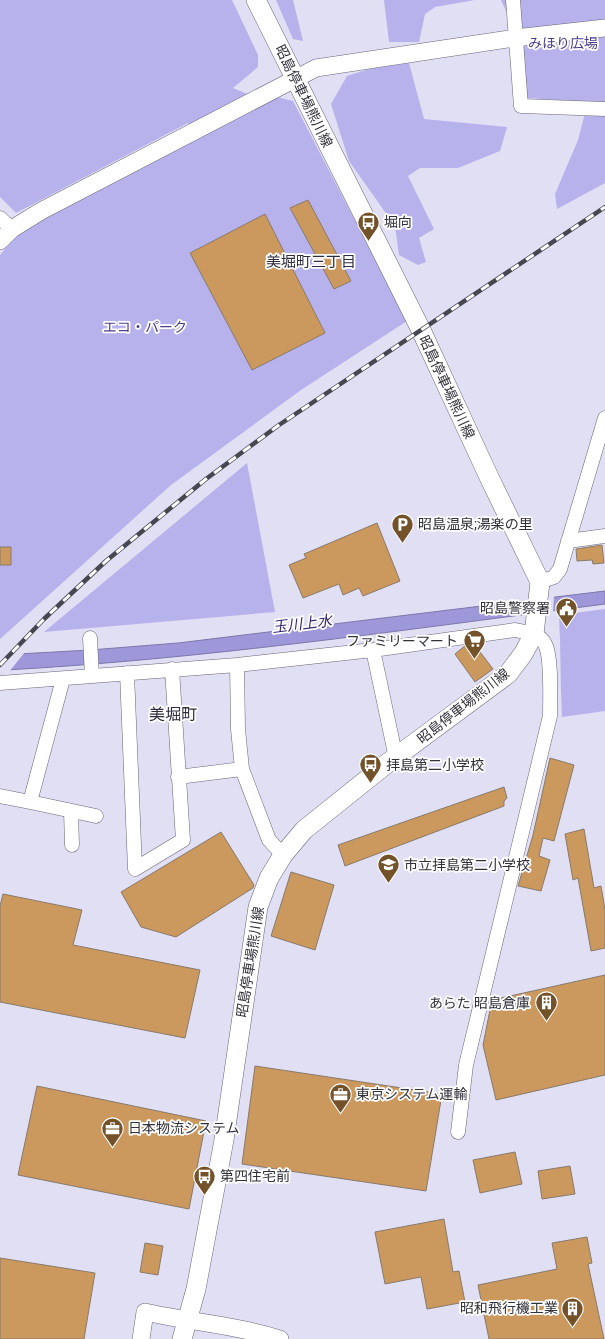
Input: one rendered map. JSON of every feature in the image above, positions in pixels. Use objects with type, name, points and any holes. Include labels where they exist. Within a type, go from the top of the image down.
[{"type":"main road","name":"昭島停車場熊川線","points":[[185,1330],[196,1289],[224,1140],[258,907],[269,878],[283,855],[304,830],[396,758],[508,674],[524,654],[536,627],[540,589],[421,330],[256,0]]},
{"type":"street","points":[[513,0],[521,106],[605,109]]},
{"type":"street","points":[[0,241],[6,224],[41,211],[294,78],[316,68],[515,38],[605,28]]},
{"type":"street","points":[[540,589],[554,577],[560,569],[605,418]]},
{"type":"street","points":[[568,541],[605,536]]},
{"type":"street","points":[[1,684],[172,669],[237,665],[372,650],[536,627],[545,644],[549,669],[550,716],[466,1065],[458,1132]]},
{"type":"street","points":[[90,638],[92,676]]},
{"type":"street","points":[[372,650],[396,758]]},
{"type":"street","points":[[237,665],[238,729],[242,769],[269,840],[283,855]]},
{"type":"street","points":[[127,673],[136,869],[183,840],[172,669]]},
{"type":"street","points":[[30,802],[63,679]]},
{"type":"street","points":[[178,777],[242,769]]},
{"type":"street","points":[[0,796],[96,816]]},
{"type":"street","points":[[71,810],[72,845]]},
{"type":"street","points":[[141,1339],[145,1312],[185,1330],[244,1330],[280,1339]]},
{"type":"green space","name":"エコ・パーク","points":[[0,0],[232,0],[258,55],[258,67],[233,88],[267,102],[277,97],[293,101],[407,321],[301,390],[171,485],[0,639],[0,255],[18,233],[200,135],[188,123],[16,213],[0,197]]},
{"type":"green space","points":[[276,0],[293,0],[303,41],[293,39]]},
{"type":"green space","points":[[384,0],[475,0],[435,7],[425,14],[419,42],[389,42]]},
{"type":"green space","name":"みほり広場","points":[[501,0],[605,0],[605,183],[557,209],[555,194],[578,140],[588,102],[527,98],[510,20]]},
{"type":"green space","points":[[409,63],[424,119],[507,127],[500,151],[458,168],[420,168],[408,176],[434,229],[419,238],[426,262],[418,265],[399,255],[395,226],[349,161],[331,104],[347,76],[369,69]]},
{"type":"green space","points":[[247,463],[275,612],[44,632]]},
{"type":"green space","points":[[605,609],[605,711],[562,717],[559,615]]},
{"type":"shaded area","points":[[605,591],[605,604],[226,652],[6,670],[0,655],[178,643]]},
{"type":"pier","points":[[554,596],[553,613],[524,617],[524,600]]},
{"type":"pier","points":[[25,652],[9,672],[0,672],[0,653]]},
{"type":"building","points":[[308,200],[351,281],[334,289],[290,208]]},
{"type":"building","points":[[265,214],[325,333],[252,370],[190,253]]},
{"type":"building","points":[[377,523],[400,581],[363,596],[359,588],[343,595],[339,584],[303,598],[289,565],[306,558],[304,554]]},
{"type":"building","points":[[602,545],[604,563],[593,564],[592,560],[577,561],[576,549]]},
{"type":"building","points":[[0,547],[11,547],[11,565],[0,565]]},
{"type":"building","name":"ファミリーマート","points":[[474,644],[493,669],[475,682],[455,654],[466,645]]},
{"type":"building","points":[[550,758],[574,765],[554,841],[543,838],[539,856],[550,860],[541,891],[518,886],[533,835]]},
{"type":"building","points":[[504,787],[507,798],[504,801],[504,806],[345,866],[338,845]]},
{"type":"building","points":[[584,829],[594,888],[601,886],[605,910],[605,948],[591,951],[578,878],[573,880],[565,834]]},
{"type":"building","points":[[221,832],[254,885],[253,888],[176,937],[141,927],[121,892]]},
{"type":"building","points":[[291,872],[334,885],[315,950],[271,936]]},
{"type":"building","points":[[3,894],[82,910],[73,945],[200,970],[185,1038],[0,1002],[0,906]]},
{"type":"building","name":"あらた 昭島倉庫","points":[[605,975],[605,1075],[496,1100],[483,1045],[492,1000]]},
{"type":"building","points":[[255,1066],[442,1094],[426,1191],[242,1164]]},
{"type":"building","name":"日本物流システム","points":[[37,1086],[206,1121],[189,1209],[18,1175]]},
{"type":"building","points":[[515,1152],[522,1184],[480,1193],[473,1160]]},
{"type":"building","points":[[570,1166],[575,1194],[542,1199],[538,1171]]},
{"type":"building","points":[[444,1219],[453,1272],[459,1271],[465,1302],[427,1309],[421,1277],[385,1284],[375,1232]]},
{"type":"building","points":[[587,1237],[592,1263],[588,1264],[604,1339],[489,1339],[478,1285],[557,1269],[552,1243]]},
{"type":"building","points":[[145,1243],[163,1246],[158,1275],[140,1272]]},
{"type":"building","points":[[0,1258],[95,1273],[84,1339],[0,1339]]},
{"type":"railway","points":[[0,665],[44,619],[106,561],[206,479],[279,425],[605,207]]},
{"type":"place","name":"堀向","points":[[369,242]]},
{"type":"place","name":"昭島温泉;湯楽の里","points":[[402,544]]},
{"type":"place","name":"昭島警察署","points":[[566,628]]},
{"type":"place","name":"ファミリーマート","points":[[474,660]]},
{"type":"place","name":"拝島第二小学校","points":[[370,784]]},
{"type":"place","name":"市立拝島第二小学校","points":[[388,884]]},
{"type":"place","name":"あらた 昭島倉庫","points":[[546,1022]]},
{"type":"place","name":"東京システム運輸","points":[[340,1114]]},
{"type":"place","name":"日本物流システム","points":[[112,1148]]},
{"type":"place","name":"第四住宅前","points":[[205,1196]]},
{"type":"place","name":"昭和飛行機工業","points":[[573,1328]]},
{"type":"district","name":"美堀町三丁目","points":[[311,262]]},
{"type":"district","name":"美堀町","points":[[173,714]]},
{"type":"water label","name":"玉川上水","points":[[302,624]]}]
